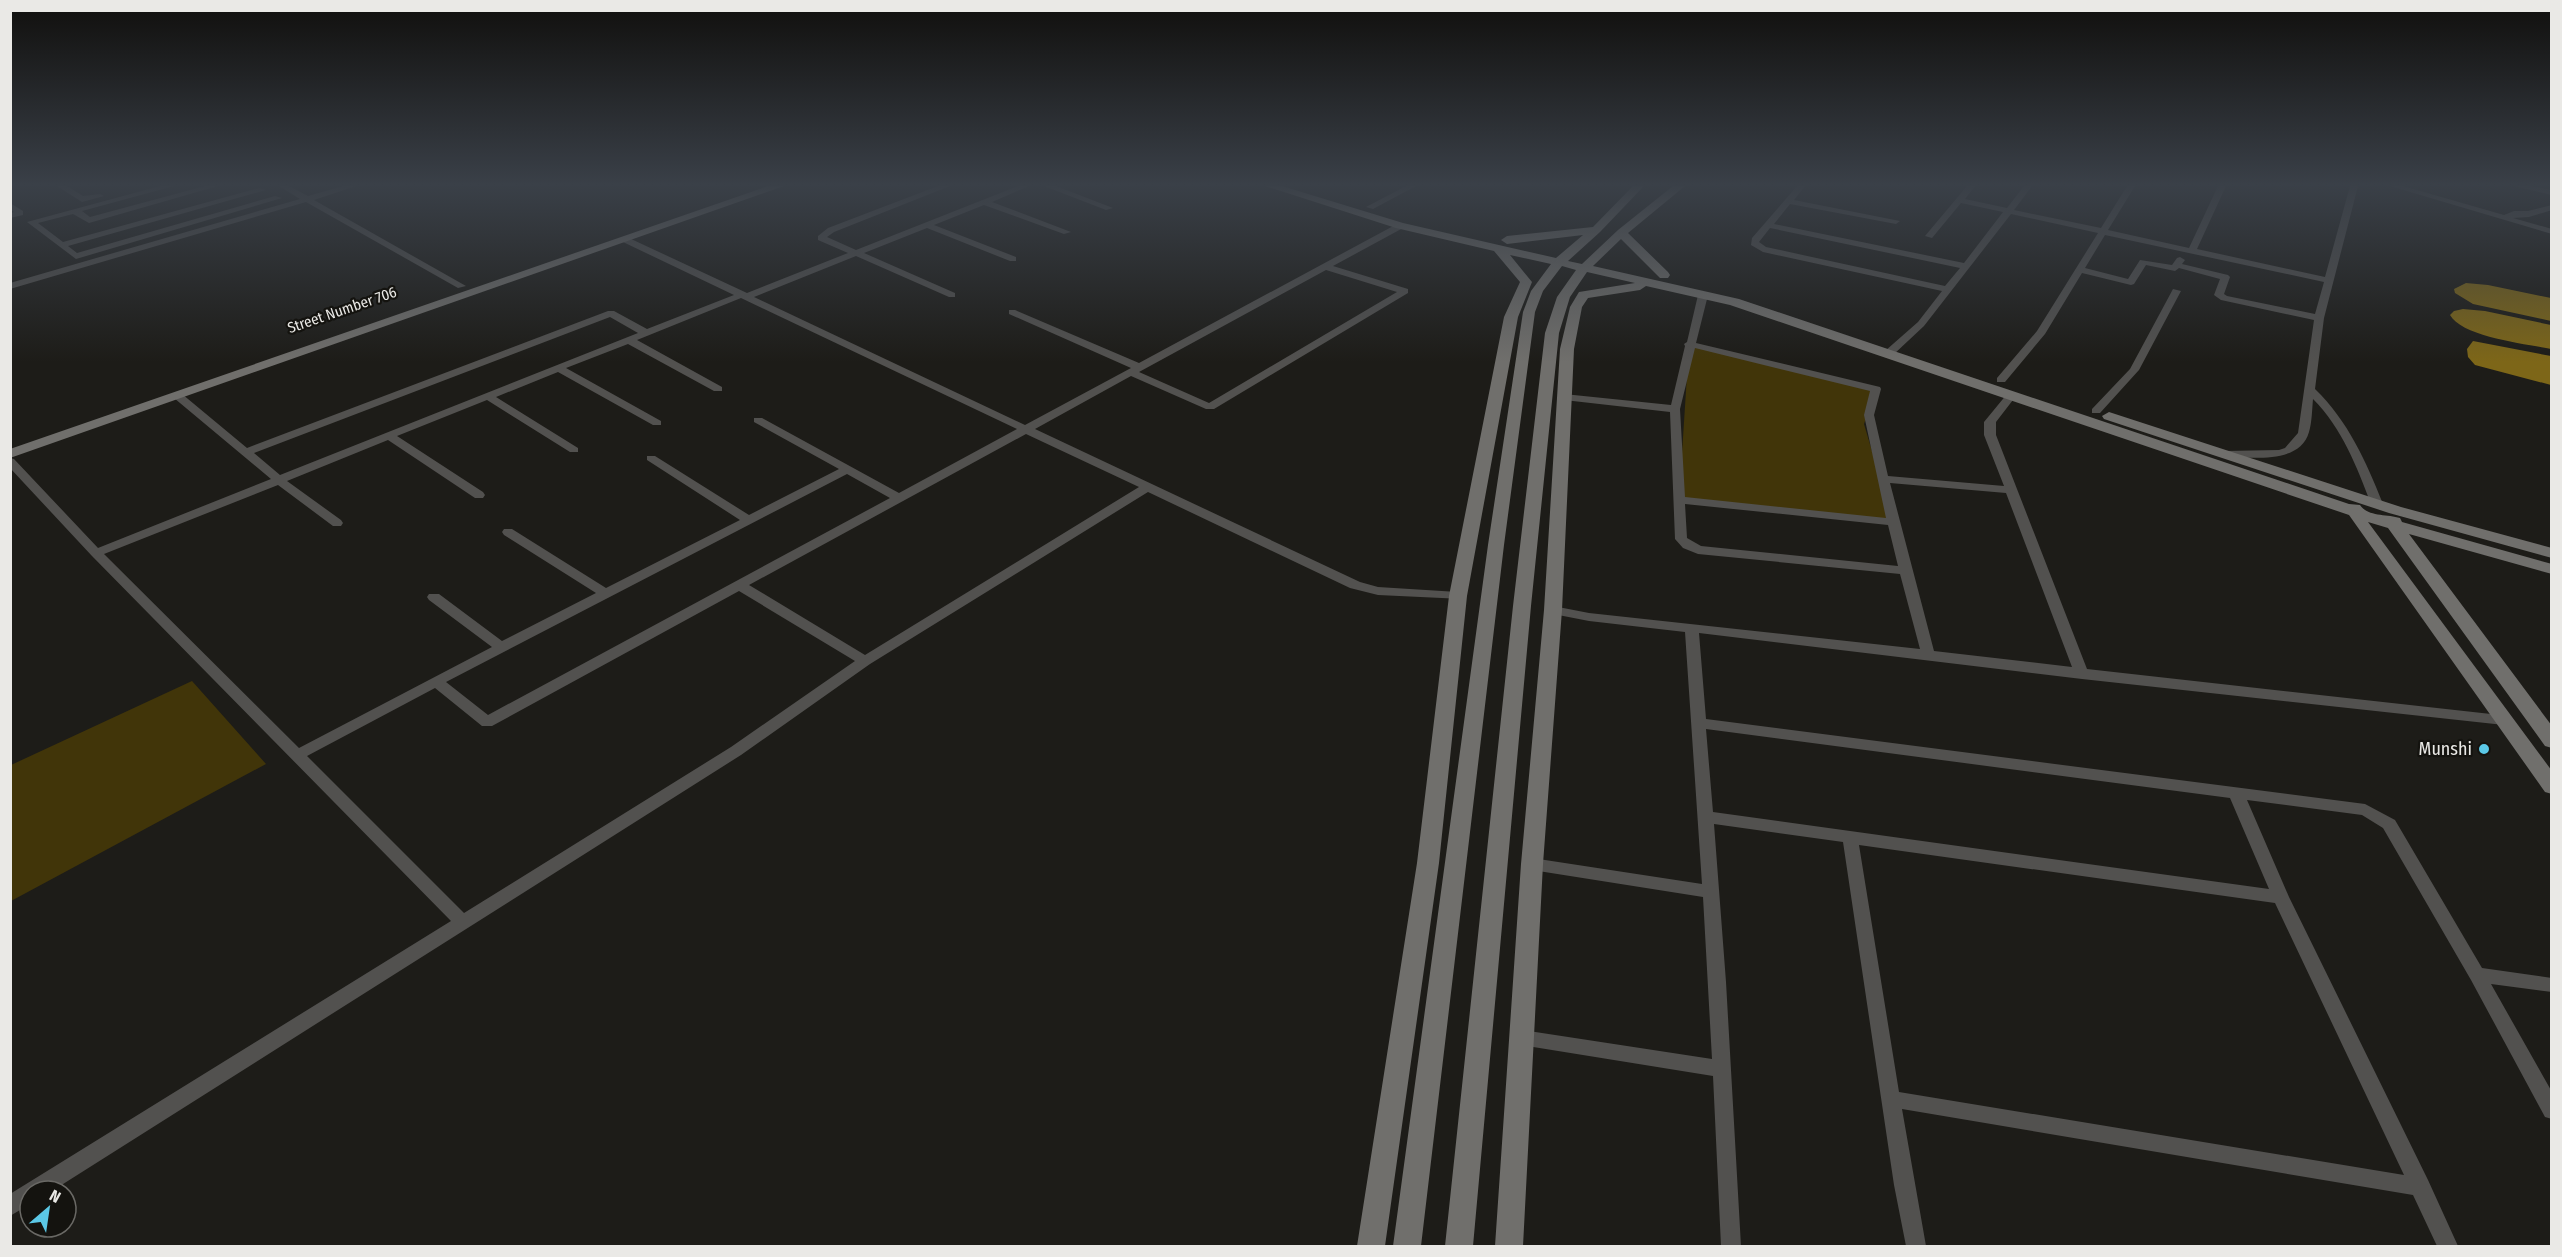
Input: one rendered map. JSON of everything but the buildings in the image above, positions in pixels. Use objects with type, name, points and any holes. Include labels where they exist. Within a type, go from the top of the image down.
[{"type":"street","points":[[62,245],[87,264]]},
{"type":"street","points":[[76,256],[115,245]]},
{"type":"street","points":[[10,286],[155,245]]},
{"type":"street","points":[[387,245],[461,286]]},
{"type":"street","name":"Street Number 706","points":[[10,442],[581,245]]},
{"type":"street","points":[[10,454],[613,245]]},
{"type":"street","points":[[636,245],[1355,585],[1378,591],[1458,597]]},
{"type":"street","points":[[836,245],[952,295]]},
{"type":"street","points":[[96,553],[646,333],[875,245]]},
{"type":"street","points":[[976,245],[1013,259]]},
{"type":"street","points":[[435,681],[487,722],[1366,245]]},
{"type":"street","points":[[1371,1246],[1428,863],[1458,597],[1511,317],[1526,282],[1503,245]]},
{"type":"street","points":[[1506,245],[1659,279],[1742,294],[1893,349],[2011,396],[2552,569]]},
{"type":"street","points":[[1407,1246],[1446,953],[1488,600],[1529,312],[1537,291],[1565,258],[1580,245]]},
{"type":"street","points":[[1459,1246],[1519,629],[1552,333],[1557,311],[1569,286],[1609,245]]},
{"type":"street","points":[[1631,245],[1659,279],[1703,295],[2001,380],[2224,454],[2353,504],[2377,504]]},
{"type":"street","points":[[1757,245],[1763,249],[1948,290]]},
{"type":"street","points":[[1863,245],[1966,266]]},
{"type":"street","points":[[1893,349],[1921,324],[1983,245]]},
{"type":"street","points":[[2001,380],[2041,332],[2095,245]]},
{"type":"street","points":[[2163,245],[2330,281]]},
{"type":"street","points":[[2177,266],[2191,245]]},
{"type":"street","points":[[2224,454],[2266,455],[2289,450],[2303,434],[2319,318],[2339,245]]},
{"type":"street","points":[[2080,270],[2131,282],[2143,262],[2172,268],[2177,266],[2225,277],[2219,294],[2224,298],[2319,318]]},
{"type":"street","points":[[1012,312],[1210,407],[1405,291],[1326,267]]},
{"type":"street","points":[[1509,1246],[1532,864],[1553,610],[1561,435],[1570,328],[1576,307],[1583,295],[1659,279]]},
{"type":"street","points":[[2096,411],[2134,370],[2176,291]]},
{"type":"street","points":[[1703,295],[1689,344],[1675,409],[1680,539],[1693,549],[1906,571]]},
{"type":"street","points":[[246,452],[611,313],[646,333]]},
{"type":"street","points":[[630,340],[718,388]]},
{"type":"street","points":[[1689,344],[1876,389],[1869,415],[1893,522],[1928,654]]},
{"type":"street","points":[[558,368],[657,423]]},
{"type":"street","points":[[2308,388],[2349,439],[2361,460],[2377,504],[2395,518],[2552,741]]},
{"type":"street","points":[[178,396],[279,480],[337,523]]},
{"type":"street","points":[[488,396],[574,450]]},
{"type":"street","points":[[2011,396],[1996,411],[1990,422],[1990,435],[2082,674]]},
{"type":"street","points":[[1564,397],[1675,409]]},
{"type":"street","points":[[1492,416],[1512,431]]},
{"type":"street","points":[[758,420],[901,499]]},
{"type":"street","points":[[1542,421],[1561,435]]},
{"type":"street","points":[[389,436],[479,495]]},
{"type":"street","points":[[651,458],[747,519]]},
{"type":"street","points":[[10,461],[96,553],[464,923]]},
{"type":"street","points":[[297,755],[501,646],[846,470]]},
{"type":"street","points":[[1884,479],[2010,490]]},
{"type":"street","points":[[53,1179],[736,751],[865,661],[1146,488]]},
{"type":"street","points":[[1678,500],[1893,522]]},
{"type":"street","points":[[2353,504],[2552,787]]},
{"type":"street","points":[[2395,518],[2552,553]]},
{"type":"street","points":[[508,532],[604,593]]},
{"type":"street","points":[[741,586],[865,661]]},
{"type":"street","points":[[435,597],[501,646]]},
{"type":"street","points":[[1553,610],[1589,617],[2504,720]]},
{"type":"street","points":[[1692,628],[1717,982],[1731,1246]]},
{"type":"street","points":[[1699,723],[2356,808],[2374,814],[2389,824],[2477,975],[2552,1111]]},
{"type":"street","points":[[2236,793],[2281,897],[2448,1246]]},
{"type":"street","points":[[1706,817],[2281,897]]},
{"type":"street","points":[[1850,837],[1904,1185],[1920,1246]]},
{"type":"street","points":[[1532,864],[1710,892]]},
{"type":"street","points":[[2477,975],[2552,985]]},
{"type":"street","points":[[1522,1038],[1721,1069]]},
{"type":"street","points":[[1892,1099],[2421,1187]]},
{"type":"shaded area","points":[[2466,283],[2488,285],[2551,298],[2551,321],[2473,304],[2455,293],[2454,289]]},
{"type":"shaded area","points":[[2463,309],[2485,311],[2551,325],[2551,349],[2496,338],[2467,329],[2450,315],[2454,311]]},
{"type":"shaded area","points":[[2473,341],[2551,356],[2551,385],[2475,365],[2468,357],[2467,349]]},
{"type":"shaded area","points":[[1689,344],[1876,389],[1864,424],[1893,522],[1679,500]]},
{"type":"shaded area","points":[[192,681],[266,764],[11,901],[11,765]]},
{"type":"place","name":"Munshi","points":[[2484,749]]}]
